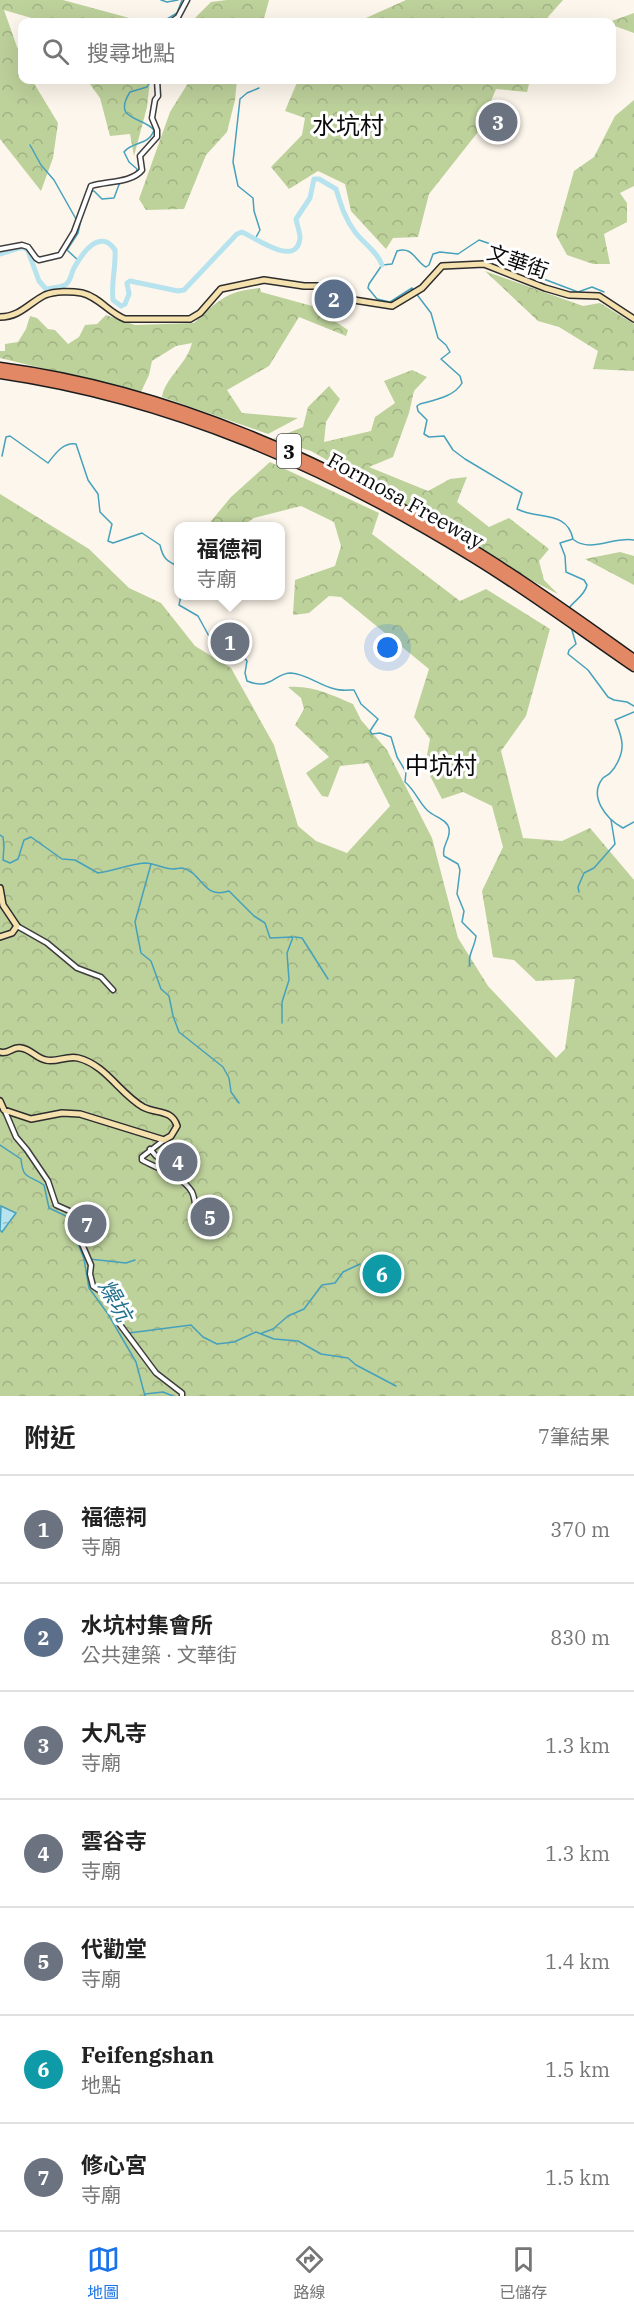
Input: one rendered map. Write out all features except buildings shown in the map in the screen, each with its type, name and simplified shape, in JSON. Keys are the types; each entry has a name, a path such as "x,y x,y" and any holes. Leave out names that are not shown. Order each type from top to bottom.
{"highway":[{"name":"Formosa Freeway","path":"0,368 63,378 117,391 209,419 273,443 333,471 477,552 634,659"},
{"name":"Formosa Freeway","path":"0,374 127,401 207,426 271,450 332,477 434,534 537,599 634,667"}],"street":[{"path":"177,18 187,0"},
{"path":"0,249 22,245 28,247 39,260 60,255 74,232 91,186 122,179 142,170 140,156 157,137 158,130 152,118 155,100 158,96 158,84"},
{"name":"文華街","path":"0,317 12,316 25,310 46,295 74,292 93,297 125,319 188,319 200,313 221,289 258,280 318,286 339,297 383,306 396,305 416,292 445,265 484,264 569,295 599,296 634,319"},
{"path":"0,888 3,905 17,926 47,943 77,968 101,977 113,990"},
{"path":"0,936 12,933 17,926"},
{"path":"0,1052 8,1053 22,1048 48,1061 79,1058 103,1070 136,1102 150,1110 168,1113 177,1126 171,1136 150,1149 142,1160 185,1184 193,1195 196,1212 202,1215"},
{"path":"0,1101 16,1137 48,1180 56,1205 74,1213 79,1237 91,1265 90,1274 93,1286 111,1298 118,1322 156,1373 182,1393 182,1396"},
{"path":"55,1114 64,1108"},
{"path":"4,1110 31,1119 55,1114 80,1113 164,1140"},
{"path":"150,1149 168,1165"}],"green space":[{"path":"0,0 63,0 129,18 31,18 4,10 18,50 18,84 34,84 58,123 53,158 41,191 0,139"},
{"path":"269,0 264,18 195,18 211,2"},
{"path":"406,0 563,0 548,18 366,18"},
{"path":"634,13 634,33 616,26 616,19"},
{"path":"90,84 150,84 147,107 134,156 130,134 110,136 100,98"},
{"path":"188,84 237,84 227,132 206,155 184,209 146,210 139,199 170,112"},
{"path":"296,84 529,84 527,92 496,89 478,132 429,194 418,237 393,238 386,249 351,211 345,184 318,171 289,189 271,167 302,135 305,118 285,111"},
{"path":"634,100 634,186 620,193 627,203 627,222 604,234 610,264 593,264 567,255 556,235 574,171 594,157 615,116"},
{"path":"485,271 583,306 600,303 634,324 634,371 593,369 598,351 559,327 538,321"},
{"path":"260,288 261,292 312,306 348,330 346,336 299,317 269,366 227,390 242,413 298,418 268,434 162,397 167,384 186,358 192,343 176,346 152,361 149,375 141,392 0,358 0,351 5,351 5,344 18,342 26,329 30,316 37,318 48,329 55,330 68,344 79,337 85,325 97,324 106,315 135,325 194,323 210,308 231,294"},
{"path":"412,370 427,377 414,391 409,413 393,457 369,467 428,491 450,479 467,477 457,502 489,527 509,518 549,549 539,561 544,580 558,594 511,570 311,451 273,439 303,427 308,407 329,386 340,399 326,422 324,442 371,431 375,417 395,403 384,381"},
{"path":"270,462 379,513 372,534 460,601 486,589 550,629 526,716 501,751 523,838 562,841 590,828 634,880 634,1396 0,1396 0,494 89,549 129,588 161,603 195,646 231,668 274,745 298,826 316,841 347,853 390,806 368,763 340,766 328,797 322,796 306,773 329,757 295,725 304,709 301,698 288,687 314,689 353,704 361,720 387,750 432,838 458,938 488,986 556,1058 565,1049 575,979 536,981 514,960 493,957 482,891 503,847 492,806 463,792 442,799 425,766 430,739 414,717 429,669 341,597 329,596 309,613 293,615 295,580 335,566 341,546 334,522 301,506 254,518 248,522 210,522 231,497"},
{"path":"620,552 634,556 634,585 585,559"}],"water":[{"path":"1,1206 16,1213 2,1232 0,1230"}],"waterway":[{"path":"161,0 167,2 178,0"},
{"path":"169,18 177,13 182,0"},
{"path":"123,178 136,173 137,169 129,162 124,152 131,146 148,139 154,130 131,117 124,108 125,101 130,92 147,87 149,84"},
{"path":"255,239 260,230 254,211 253,198 238,186 233,162 240,99 259,88"},
{"path":"30,145 41,165 54,180 76,219"},
{"path":"0,254 25,248 39,281 46,289 67,284 74,268 87,249 104,241 115,250 113,300 121,306 125,304 129,294 127,283 130,281 178,291 184,290 237,234 242,232 274,248 291,251 297,247 300,238 296,219 310,198 314,179 319,179 336,189 352,227 382,265"},
{"path":"91,191 102,199 114,198 120,182"},
{"path":"79,261 67,250 78,233 82,215"},
{"path":"569,608 582,595 587,585 584,580 566,572 565,556 560,543 573,539 570,530 565,524 551,517 517,509 522,493 465,459 453,450 444,436 429,437 424,434 427,420 418,411 417,406 454,392 462,383 460,376 441,359 450,352 438,338 431,313 412,288 390,302 377,299 368,288 382,265 392,264 397,251 410,252 426,267 433,254 440,252 458,254 479,240 511,251 541,278 578,292 592,287 604,292"},
{"path":"2,456 6,437 10,436 48,463 63,447 76,444 88,480 98,494 100,512 112,524 108,541 113,543 142,533 160,545 166,559 174,564"},
{"path":"574,540 588,545 626,539 634,540"},
{"path":"180,600 179,605 198,616 210,638 238,650 247,661 245,673 247,681 262,684 291,673 335,689 354,690 361,704 378,719 370,731 372,734 380,733 391,737 397,757 406,772 405,782 425,808 448,826 449,836 443,852 444,856 458,864 460,870 457,894 464,911 462,922 476,936 470,966"},
{"path":"571,627 576,644 568,654 588,670 608,697 634,706"},
{"path":"634,712 615,720 622,740 621,754 613,770 603,778 597,792 605,813 617,824 623,828 634,822"},
{"path":"579,892 578,887 584,873 594,868 615,844 611,820"},
{"path":"0,835 3,837 3,860 10,863 18,859 24,840 31,837 62,859 75,860 98,873 149,863 169,869 182,868 189,871 213,892 229,891 254,916 265,923 270,938 293,937 287,953 289,980 282,1002 282,1023"},
{"path":"151,864 135,922 141,953 151,961 161,989 169,996 179,1032 223,1067 229,1078 231,1092 239,1103"},
{"path":"295,937 302,938 328,979"},
{"name":"燥坑","path":"0,1145 21,1159 27,1176 44,1185 49,1208 68,1217 84,1259 89,1288 108,1314 136,1362 145,1396"},
{"path":"89,1259 126,1263 135,1260"},
{"path":"262,1333 273,1329 288,1316 304,1309 322,1285 335,1283 343,1272 360,1264"},
{"path":"129,1333 191,1325 203,1337 217,1344 234,1342 256,1332 274,1339 298,1341 321,1354 348,1358 356,1365 396,1386"},
{"path":"145,1394 163,1392 173,1396"}],"place":[{"name":"大凡寺","path":"498,122"},
{"name":"水坑村集會所","path":"334,299"},
{"name":"福德祠","path":"230,642"},
{"name":"雲谷寺","path":"178,1162"},
{"name":"代勸堂","path":"210,1217"},
{"name":"修心宮","path":"87,1224"},
{"name":"Feifengshan","path":"382,1274"}],"district":[{"name":"水坑村","path":"348,125"},
{"name":"中坑村","path":"441,765"}]}
